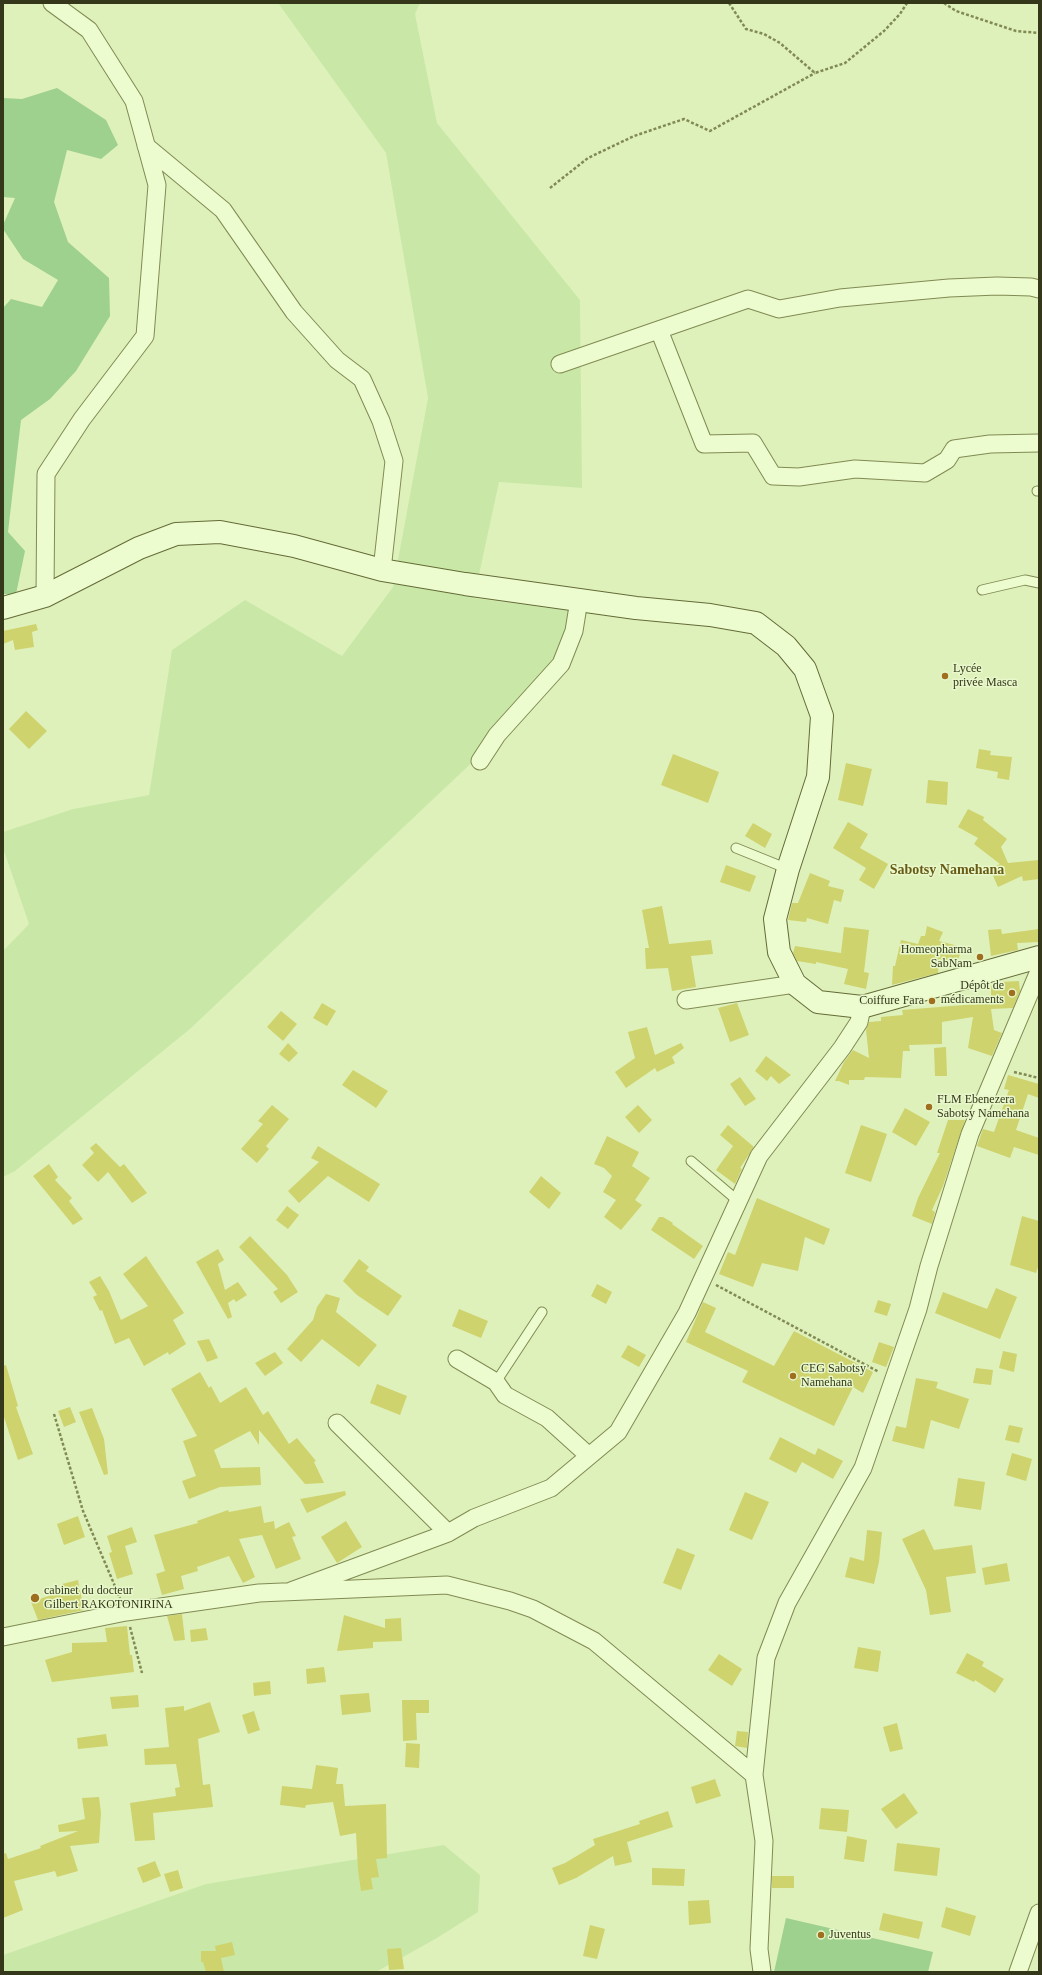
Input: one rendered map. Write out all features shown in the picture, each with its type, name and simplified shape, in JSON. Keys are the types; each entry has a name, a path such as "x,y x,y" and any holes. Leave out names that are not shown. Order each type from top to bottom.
{"main road":[{"path":"3,608 46,596 138,548 176,534 220,532 294,546 382,570 465,584 636,608 710,615 756,623 786,646 805,669 822,716 818,777 788,869 775,919 779,952 795,984 818,1002 862,1007 1039,957"}],"street":[{"path":"46,596 46,474 82,419 144,336 157,184 134,101 89,30 52,3"},
{"path":"146,146 223,210 294,312 337,360 362,379 381,421 394,461 382,570"},
{"path":"560,364 748,299 779,309 840,298 949,288 998,286 1031,287 1039,289"},
{"path":"660,330 704,444 753,443 773,476 799,477 855,469 925,473 947,460 954,449 990,444 1039,443"},
{"path":"480,761 497,735 561,664 574,631 579,600"},
{"path":"762,1972 759,1949 764,1841 754,1775 766,1658 787,1603 863,1468 918,1309 928,1266 970,1134 1039,971"},
{"path":"686,1000 795,984"},
{"path":"291,1590 448,1533 474,1518 551,1488 618,1432 687,1313 759,1156 842,1048 860,1022 862,1007"},
{"path":"457,1359 496,1382 505,1395 547,1418 589,1456"},
{"path":"337,1423 448,1533"},
{"path":"3,1637 126,1612 291,1590 447,1585 510,1601 533,1609 594,1641 754,1775"},
{"path":"1018,1972 1039,1913"}],"lane":[{"path":"982,590 1025,580 1039,583"},
{"path":"736,848 788,869"},
{"path":"691,1161 738,1201"},
{"path":"496,1382 542,1312"}],"path":[{"path":"729,3 746,29 764,34 780,43 815,73"},
{"path":"550,188 588,158 634,136 684,119 710,131 815,73 845,63 884,31 900,14 907,3"},
{"path":"944,3 956,11 1016,31 1039,33"},
{"path":"998,1067 1039,1078"},
{"path":"703,1279 894,1379"},
{"path":"54,1414 83,1511 126,1612 142,1673"}],"green space":[{"path":"278,3 420,3 415,14 437,123 580,300 582,488 499,482 474,598 578,612 580,640 518,719 190,1029 15,1171 3,1177 3,951 29,924 3,848 3,832 73,809 149,795 172,650 245,600 342,656 393,587 428,398 386,153"},
{"path":"57,88 106,120 118,145 101,159 67,150 54,202 68,242 109,278 110,316 76,371 50,399 21,420 8,532 25,551 16,594 3,594 3,308 11,299 42,307 58,280 23,259 3,229 3,225 15,198 3,197 3,98 22,99"},
{"path":"444,1845 480,1875 478,1912 437,1938 376,1972 3,1972 3,1955 206,1884"},
{"name":"Juventus","path":"786,1918 933,1952 928,1972 774,1972"}],"building":[{"path":"36,624 38,630 32,632 34,647 15,650 13,640 3,644 3,631"},
{"path":"26,711 47,731 29,749 9,729"},
{"path":"979,749 991,751 990,755 1012,757 1009,780 997,778 998,772 976,768"},
{"path":"673,754 719,772 708,803 661,785"},
{"path":"846,763 872,769 863,806 838,800"},
{"path":"928,780 948,782 947,805 926,803"},
{"path":"968,809 984,817 983,820 1007,839 1001,847 1008,863 1039,860 1039,879 1023,881 1022,876 998,887 990,869 1000,864 974,844 978,838 958,827"},
{"path":"848,822 868,834 860,848 888,864 874,889 859,880 866,868 833,848"},
{"path":"753,823 772,834 765,848 745,836"},
{"path":"726,865 756,876 750,892 720,882"},
{"path":"810,873 830,881 828,886 844,890 841,902 834,900 828,924 807,918 806,922 788,920 792,903 798,903"},
{"path":"662,906 669,944 711,940 713,954 691,956 696,987 672,991 668,968 646,969 645,948 649,948 642,910"},
{"path":"927,926 943,932 939,941 962,947 957,964 939,959 938,973 892,985 893,966 895,966 901,940 918,944 921,936 925,936"},
{"path":"844,927 869,930 864,972 869,973 866,989 844,984 848,969 816,962 816,964 797,961 793,953 795,946 841,953"},
{"path":"1001,929 1002,934 1039,929 1039,942 1017,943 1018,950 991,956 988,930"},
{"path":"1019,981 1020,991 1013,1008 991,1009 994,1030 1002,1033 992,1056 968,1048 973,1017 942,1022 942,1044 909,1045 910,1051 903,1051 901,1078 865,1077 864,1080 849,1080 849,1085 835,1081 844,1062 853,1050 869,1058 866,1030 869,1022 881,1021 881,1017 903,1015 902,1010 990,1003 991,1006 991,986 1000,985 1000,982"},
{"path":"322,1003 336,1011 327,1026 313,1018"},
{"path":"737,1003 749,1035 730,1042 718,1008"},
{"path":"281,1011 297,1024 283,1041 267,1027"},
{"path":"647,1027 655,1055 681,1043 684,1048 672,1057 675,1063 657,1072 655,1068 626,1088 615,1072 635,1058 628,1032"},
{"path":"288,1043 298,1053 289,1062 279,1054"},
{"path":"946,1047 947,1076 935,1076 934,1048"},
{"path":"766,1056 791,1075 779,1084 771,1076 767,1081 755,1071"},
{"path":"353,1070 388,1091 376,1108 342,1085"},
{"path":"1008,1075 1039,1084 1039,1098 1028,1094 1016,1130 1039,1138 1039,1155 1014,1147 1010,1158 977,1146 983,1129 994,1132 1009,1090 1004,1089"},
{"path":"740,1077 756,1099 745,1106 730,1084"},
{"path":"272,1105 289,1119 266,1146 269,1149 257,1163 241,1149 263,1124 258,1121"},
{"path":"638,1105 652,1120 639,1133 625,1117"},
{"path":"905,1108 930,1122 916,1146 892,1132"},
{"path":"948,1120 965,1120 943,1186 932,1210 935,1212 932,1224 912,1216 918,1198 940,1153 937,1153"},
{"path":"728,1125 754,1147 740,1168 742,1169 735,1184 716,1170 733,1146 720,1135"},
{"path":"861,1125 887,1134 871,1182 845,1173"},
{"path":"607,1136 639,1152 632,1166 650,1178 635,1200 642,1205 621,1230 604,1217 616,1200 603,1192 612,1176 604,1168 594,1164"},
{"path":"96,1143 120,1167 124,1164 147,1193 132,1203 108,1172 98,1182 82,1165 94,1153 90,1148"},
{"path":"318,1146 380,1184 369,1202 328,1176 299,1203 288,1191 319,1162 311,1158"},
{"path":"49,1164 58,1177 55,1180 72,1198 69,1201 83,1219 73,1225 33,1176"},
{"path":"541,1176 561,1193 549,1209 529,1192"},
{"path":"757,1198 830,1229 824,1245 805,1237 798,1271 762,1263 753,1287 719,1274 728,1252 735,1255"},
{"path":"287,1206 299,1215 288,1229 276,1220"},
{"path":"1022,1216 1039,1221 1039,1264 1036,1273 1010,1265"},
{"path":"659,1217 663,1217 673,1223 672,1224 703,1246 694,1259 651,1230"},
{"path":"250,1236 287,1275 298,1292 281,1303 273,1292 278,1289 239,1247"},
{"path":"218,1249 224,1260 218,1264 225,1290 238,1282 247,1295 236,1302 234,1299 228,1303 232,1317 228,1319 196,1262"},
{"path":"146,1256 184,1313 173,1320 186,1344 169,1355 168,1352 144,1366 129,1338 115,1344 102,1310 100,1311 93,1297 97,1295 89,1282 100,1276 109,1291 121,1320 148,1306 123,1274"},
{"path":"359,1259 369,1267 366,1271 402,1296 388,1316 357,1295 343,1281"},
{"path":"597,1284 612,1292 606,1304 591,1296"},
{"path":"996,1288 1017,1297 1000,1339 935,1313 943,1292 987,1309"},
{"path":"326,1294 340,1298 336,1312 377,1345 359,1367 322,1339 301,1362 287,1349 313,1320 317,1307"},
{"path":"878,1300 891,1304 887,1316 874,1312"},
{"path":"703,1302 716,1308 705,1332 774,1366 794,1331 873,1372 863,1393 853,1387 834,1426 742,1382 748,1371 686,1342"},
{"path":"459,1309 488,1321 481,1338 452,1326"},
{"path":"209,1339 218,1358 207,1362 197,1341"},
{"path":"879,1342 894,1347 886,1367 872,1362"},
{"path":"628,1345 646,1355 639,1367 621,1357"},
{"path":"1003,1351 1017,1354 1014,1372 999,1368"},
{"path":"275,1352 283,1363 265,1376 255,1363"},
{"path":"6,1365 18,1406 16,1407 33,1454 18,1460 3,1414 3,1366"},
{"path":"976,1368 993,1370 991,1385 973,1383"},
{"path":"200,1372 209,1388 211,1386 220,1403 246,1387 263,1415 268,1411 289,1444 297,1438 316,1461 314,1462 324,1483 305,1484 259,1430 259,1445 250,1431 214,1450 221,1468 260,1467 261,1485 220,1487 189,1499 182,1481 196,1476 183,1441 197,1436 171,1389"},
{"path":"916,1378 938,1382 936,1388 969,1399 959,1429 931,1420 924,1449 892,1441 896,1426 906,1428"},
{"path":"377,1384 407,1396 400,1415 370,1403"},
{"path":"70,1407 76,1422 64,1427 58,1411"},
{"path":"92,1408 104,1439 108,1474 104,1475 79,1412"},
{"path":"1009,1425 1023,1428 1019,1443 1005,1440"},
{"path":"780,1437 815,1455 818,1448 843,1461 833,1479 802,1462 796,1473 769,1459"},
{"path":"1012,1453 1032,1459 1026,1481 1006,1475"},
{"path":"958,1478 985,1482 981,1510 954,1506"},
{"path":"345,1491 346,1495 307,1513 300,1499"},
{"path":"745,1492 769,1502 752,1540 729,1530"},
{"path":"261,1506 264,1523 274,1521 275,1529 289,1522 296,1536 292,1537 301,1559 276,1569 262,1535 239,1539 255,1577 243,1583 229,1556 197,1567 198,1571 181,1576 184,1589 162,1595 156,1574 165,1571 154,1535 198,1523 197,1521 228,1510 229,1512"},
{"path":"78,1516 85,1537 64,1545 57,1524"},
{"path":"346,1521 362,1547 337,1563 321,1537"},
{"path":"132,1527 137,1542 125,1546 133,1574 117,1579 109,1553 112,1552 107,1536"},
{"path":"924,1529 934,1550 972,1545 976,1573 946,1577 951,1612 930,1615 926,1590 902,1539"},
{"path":"867,1530 882,1532 879,1562 874,1584 845,1577 850,1557 864,1561"},
{"path":"677,1548 695,1555 681,1590 663,1583"},
{"path":"1007,1563 1010,1581 985,1585 982,1568"},
{"path":"78,1580 84,1610 38,1620 31,1602 63,1591 62,1584"},
{"path":"182,1614 185,1640 174,1641 167,1616"},
{"path":"344,1615 385,1628 385,1619 401,1618 402,1641 373,1642 373,1648 337,1651"},
{"path":"127,1626 130,1655 132,1655 134,1672 52,1682 45,1660 72,1652 72,1643 107,1642 105,1628"},
{"path":"206,1628 208,1640 191,1642 190,1630"},
{"path":"858,1647 881,1651 878,1672 854,1668"},
{"path":"967,1653 984,1662 982,1666 1004,1679 995,1693 975,1680 974,1682 956,1673"},
{"path":"719,1654 742,1669 732,1686 708,1670"},
{"path":"324,1667 326,1682 307,1684 306,1669"},
{"path":"270,1681 271,1694 254,1696 253,1683"},
{"path":"369,1693 371,1712 342,1715 340,1695"},
{"path":"138,1695 139,1707 112,1709 110,1697"},
{"path":"402,1700 429,1700 429,1713 416,1713 417,1740 403,1741"},
{"path":"210,1702 220,1732 198,1739 203,1785 210,1784 213,1807 153,1813 155,1840 135,1841 130,1803 176,1796 175,1788 180,1787 176,1764 145,1765 144,1749 169,1747 165,1708 184,1706 184,1711"},
{"path":"254,1711 260,1730 248,1734 242,1715"},
{"path":"897,1723 903,1749 890,1752 883,1727"},
{"path":"737,1731 748,1732 747,1748 735,1746"},
{"path":"106,1734 108,1746 78,1749 77,1738"},
{"path":"406,1743 420,1744 419,1768 405,1767"},
{"path":"316,1765 338,1768 336,1784 343,1784 345,1806 386,1804 387,1858 376,1859 379,1877 371,1878 373,1889 361,1891 356,1833 340,1836 333,1802 306,1805 305,1808 280,1805 282,1786 312,1789"},
{"path":"715,1779 721,1796 696,1804 691,1787"},
{"path":"904,1793 918,1813 896,1829 881,1809"},
{"path":"99,1797 101,1813 99,1843 70,1846 78,1871 57,1877 55,1871 14,1881 23,1910 3,1918 3,1854 6,1853 8,1859 41,1848 40,1846 78,1831 59,1832 58,1825 85,1819 82,1798"},
{"path":"821,1808 849,1810 847,1832 819,1829"},
{"path":"668,1811 673,1827 627,1842 632,1862 615,1866 613,1856 576,1878 559,1885 552,1868 565,1863 595,1845 593,1839 640,1824 639,1821"},
{"path":"847,1836 867,1840 864,1862 844,1859"},
{"path":"897,1843 940,1848 937,1876 894,1871"},
{"path":"155,1861 161,1876 143,1883 137,1868"},
{"path":"652,1868 685,1869 684,1886 652,1885"},
{"path":"178,1870 183,1888 170,1892 164,1874"},
{"path":"772,1876 794,1876 794,1888 772,1888"},
{"path":"709,1900 711,1923 689,1925 688,1901"},
{"path":"946,1907 976,1916 970,1936 941,1927"},
{"path":"883,1913 923,1922 919,1939 879,1930"},
{"path":"590,1925 605,1929 597,1959 583,1956"},
{"path":"232,1942 235,1955 221,1958 224,1972 206,1972 203,1962 201,1962 201,1951 216,1951 215,1946"},
{"path":"401,1948 404,1969 389,1970 387,1949"}],"place":[{"name":"Lycée privée Masca","path":"945,676"},
{"name":"Homeopharma SabNam","path":"980,957"},
{"name":"Dépôt de médicaments","path":"1012,993"},
{"name":"Coiffure Fara","path":"932,1001"},
{"name":"FLM Ebenezera Sabotsy Namehana","path":"929,1107"},
{"name":"CEG Sabotsy Namehana","path":"793,1376"},
{"name":"cabinet du docteur Gilbert RAKOTONIRINA","path":"35,1598"},
{"name":"Juventus","path":"821,1935"}],"district":[{"name":"Sabotsy Namehana","path":"947,870"}]}
